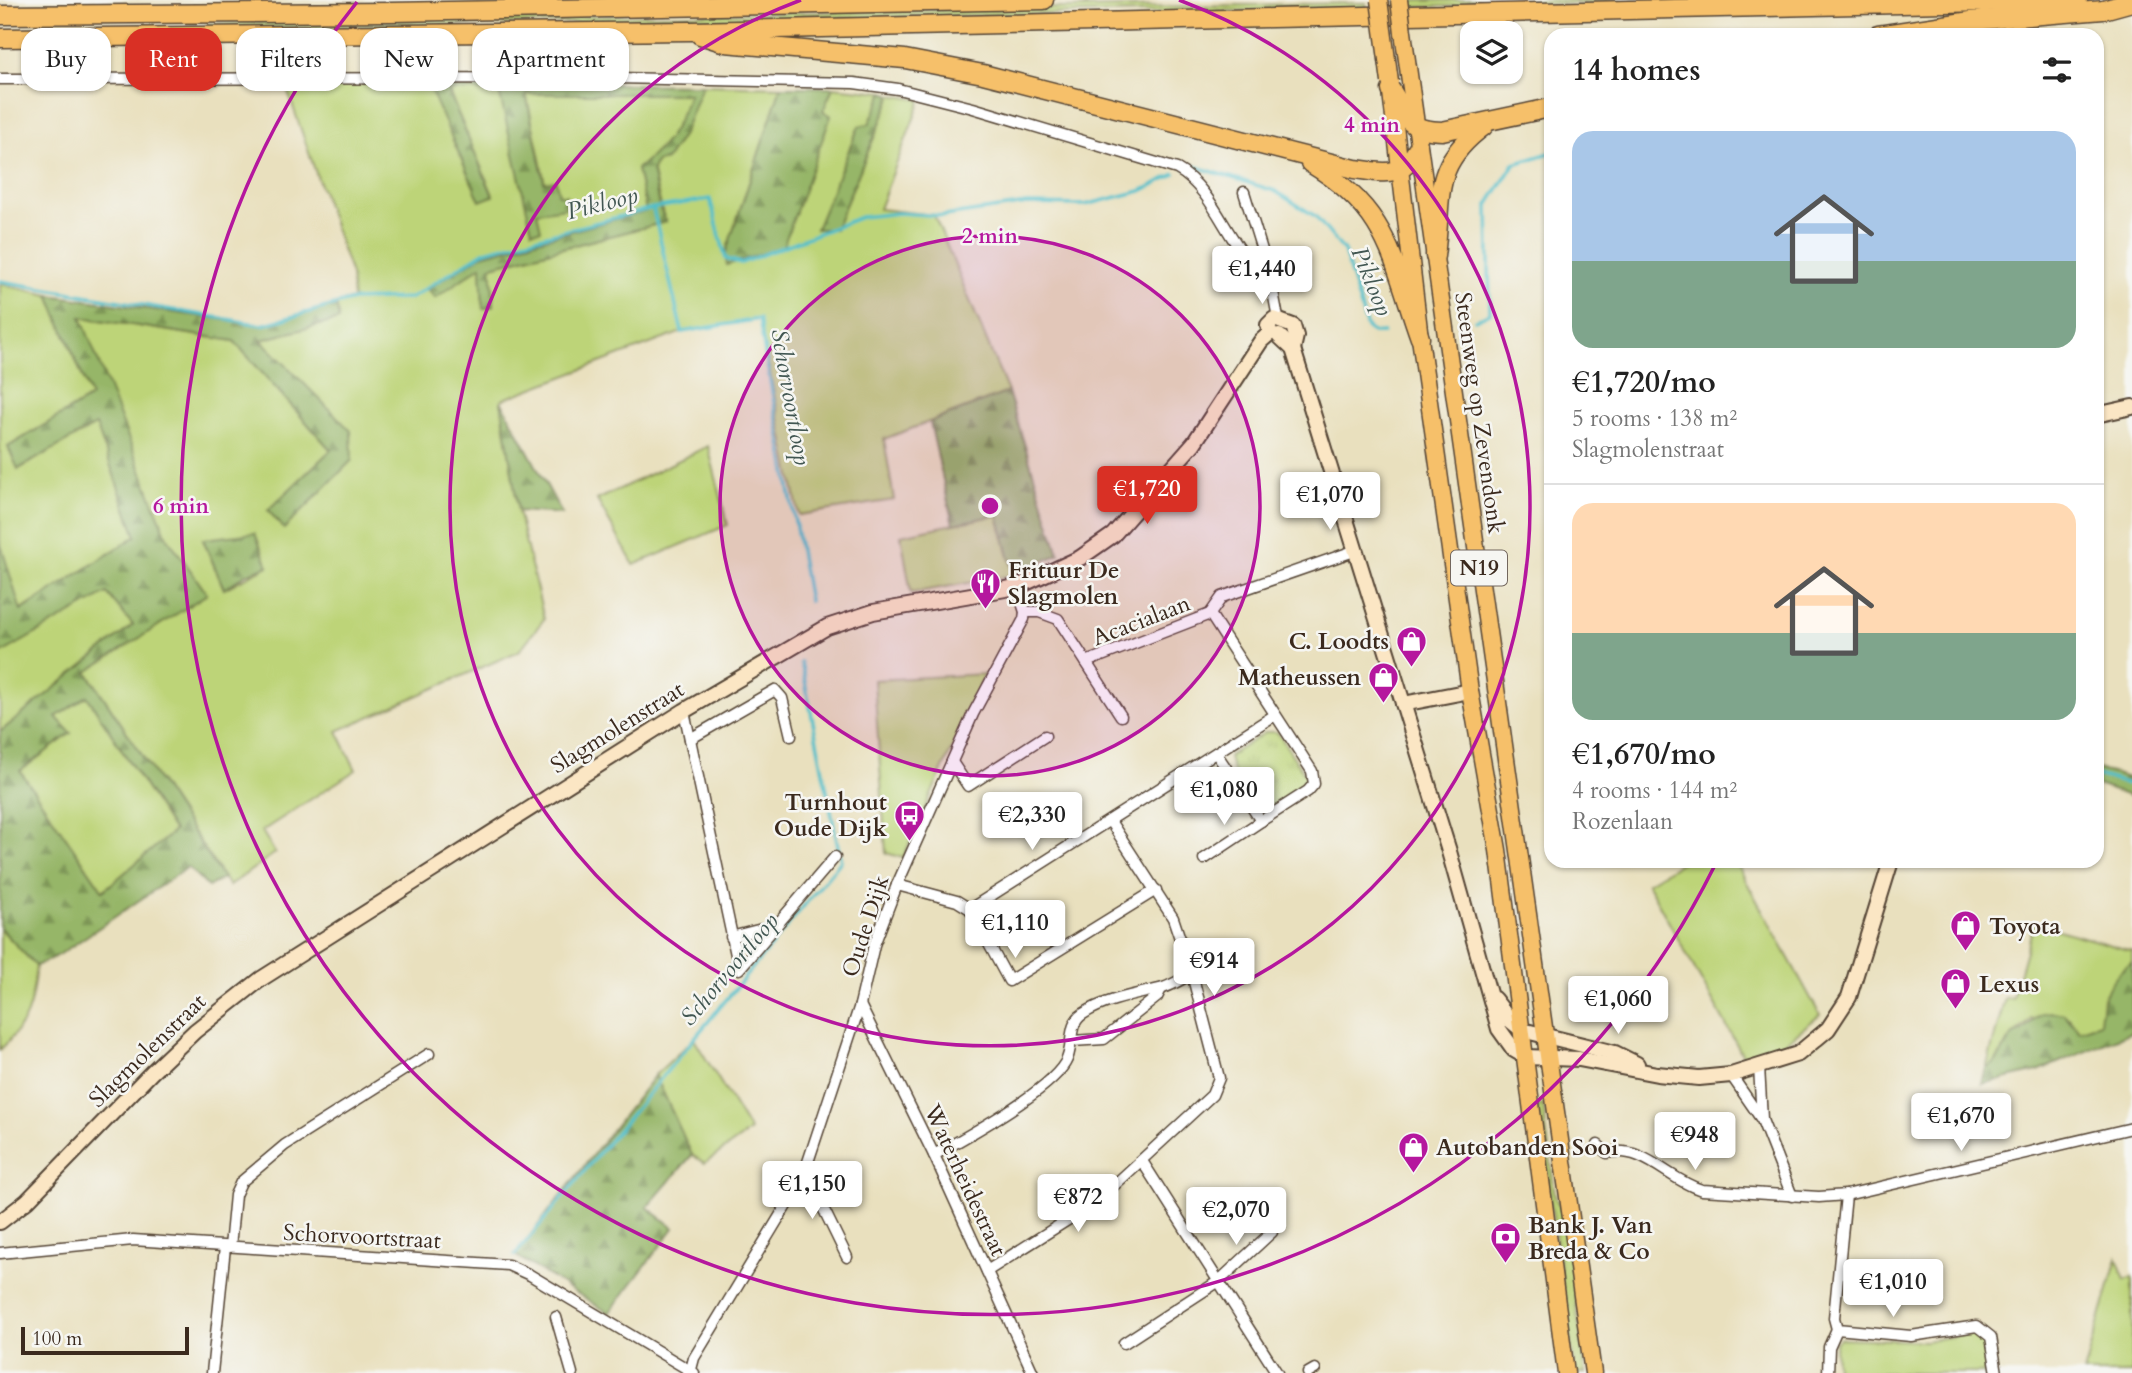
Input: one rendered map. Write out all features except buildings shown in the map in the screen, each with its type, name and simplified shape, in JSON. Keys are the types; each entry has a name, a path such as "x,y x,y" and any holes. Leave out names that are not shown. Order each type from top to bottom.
{"highway":[{"path":"0,15 365,13 1044,0"},
{"path":"0,38 691,31 2078,0"},
{"path":"1924,28 1971,21 2103,10 2132,2"},
{"path":"691,31 725,43 905,59 983,74 1355,169 1388,173 1401,170 1418,148"},
{"path":"1391,86 1408,123 1415,128 1442,131 1544,109"},
{"path":"1435,256 1440,193 1447,166 1461,144 1488,123"},
{"path":"1295,154 1349,189 1378,223 1396,260 1420,338"}],"main road":[{"name":"N19","path":"1379,0 1420,338 1470,691 1498,850 1566,1373"},
{"name":"Steenweg op Zevendonk","path":"1399,0 1593,1373"}],"street":[{"path":"0,79 602,78 854,83 898,89 973,108 1177,169 1195,182 1239,247 1260,272 1270,276"},
{"path":"1244,192 1270,276 1278,327 1293,349 1354,551 1359,555 1499,1029 1514,1051 1526,1057 1548,1060 1579,1059 1657,1074 1699,1077 1731,1075 1798,1055 1828,1030 1849,997 1889,868"},
{"name":"Slagmolenstraat","path":"0,1222 27,1201 152,1072 234,999 397,892 684,711 827,627 873,611 1017,587 1080,558 1113,535 1138,511 1194,443 1261,341 1278,327"},
{"path":"2104,413 2132,407"},
{"name":"Acacialaan","path":"1086,662 1210,614 1222,597 1354,551"},
{"path":"1017,587 1025,612"},
{"name":"Acacialaan","path":"1025,612 1039,612 1058,620 1121,716"},
{"name":"Oude Dijk","path":"692,1373 694,1358 793,1196 805,1171 860,1006 874,944 897,885 952,762 1025,612"},
{"name":"Acacialaan","path":"1204,859 1308,791 1314,784 1312,771 1210,614"},
{"path":"690,739 775,690 782,698 791,736"},
{"path":"1403,704 1470,691"},
{"path":"684,711 739,969 835,857"},
{"path":"970,909 1275,715"},
{"path":"952,762 968,786 1045,736"},
{"path":"1216,753 1261,821"},
{"path":"987,1271 1087,1208 1212,1096 1217,1086 1219,1078 1192,974 1173,918 1110,821"},
{"path":"897,885 957,901 970,909 1009,981 1156,890"},
{"path":"731,937 762,929"},
{"path":"934,1155 1018,1104 1059,1071 1065,1063 1072,1041 1073,1027 1083,1014 1141,992 1161,989 1192,974"},
{"path":"1072,1041 1104,1039 1157,997 1161,989"},
{"path":"1489,992 1511,1021 1522,1030 1615,1053 1657,1074"},
{"name":"Waterheidestraat","path":"860,1006 934,1155 1033,1373"},
{"path":"212,1373 235,1195 241,1182 285,1145 429,1054"},
{"path":"1759,1067 1762,1120"},
{"path":"1731,1075 1762,1120 1792,1196"},
{"path":"1598,1145 1607,1153 1622,1150 1639,1154 1687,1186 1702,1190 1792,1196 1846,1195 2132,1128"},
{"path":"1142,1161 1277,1373"},
{"path":"805,1171 847,1257"},
{"path":"1828,1373 1829,1347 1837,1329 1834,1318 1846,1195"},
{"path":"1124,1343 1219,1281 1272,1232"},
{"name":"Schorvoortstraat","path":"0,1253 133,1240 508,1265 530,1275 692,1373"},
{"path":"556,1317 572,1373"},
{"path":"1837,1329 1911,1336 1977,1325 1991,1337 1997,1373"}],"green space":[{"path":"1721,0 1413,7 1412,1"},
{"path":"1366,3 1367,8 222,29 207,28 206,23"},
{"path":"360,82 360,91 432,91 493,195 448,91 499,91 533,231 536,211 566,195 559,196 545,183 526,93 689,94 670,136 637,169 646,211 482,255 428,289 435,298 481,266 483,309 494,306 491,266 665,222 652,169 656,162 666,160 683,134 702,85 781,87 725,255 830,115 822,112 833,87 884,92 869,124 835,229 892,95 921,100 879,209 934,215 1008,392 884,439 894,500 799,515 759,319 682,332 501,400 518,511 544,619 519,651 337,731 356,770 262,831 275,853 229,886 87,672 207,594 167,537 80,317 234,341 331,450 268,510 284,528 352,460 260,340 339,320 336,304 353,299 351,275 288,91 346,91 346,83","holes":["203,540 268,566 224,589"]},
{"path":"458,82 472,82 472,90 458,90"},
{"path":"629,84 702,85 683,134 666,160 657,162 652,169 659,206 666,222 491,266 494,306 483,309 481,266 435,298 427,289 482,255 646,211 637,169 670,136 689,94 526,94 544,182 556,181 559,195 566,195 566,208 537,212 541,230 532,231 499,91 629,91"},
{"path":"781,87 833,87 823,111 831,116 783,247 727,265 725,255"},
{"path":"431,91 448,91 493,196 480,201"},
{"path":"884,92 892,95 835,229 816,229 859,126 869,124"},
{"path":"0,284 49,295 91,397 8,447 19,469 96,424 136,536 20,611 0,542"},
{"path":"49,295 262,325 336,304 339,320 261,340 351,431 352,460 284,529 268,510 331,450 234,341 81,317 167,537 207,594 87,672 223,878 208,887 188,867 59,955 36,966 0,928 0,732 133,625 107,593 0,654 0,542 21,611 136,536 96,425 18,469 8,447 91,397","holes":["87,696 174,831 103,891 20,771 71,733 56,717"]},
{"path":"1008,392 1059,554 1014,575 998,515 953,524 930,422"},
{"path":"501,401 562,514 518,511"},
{"path":"708,446 728,525 634,565 597,500"},
{"path":"998,515 1014,575 911,593 901,535"},
{"path":"255,533 268,566 246,574 224,589 203,539"},
{"path":"108,592 133,626 0,732 0,654"},
{"path":"985,674 903,858 886,853 874,680"},
{"path":"87,696 174,832 103,891 20,771 70,733 56,717"},
{"path":"1266,732 1277,732 1306,776 1304,788 1268,809 1255,801 1243,787 1229,756"},
{"path":"2104,771 2132,779 2132,797 2104,787"},
{"path":"1672,868 1739,868 1820,1015 1783,1044 1746,1061 1647,883"},
{"path":"2034,923 2132,951 2132,962 2103,997 2101,1023 2079,1031 2069,1018 2031,1019 2013,1036 1998,1059 1986,1069 2005,998 2012,999"},
{"path":"0,928 36,966 27,1012 18,1030 0,1050"},
{"path":"2132,962 2132,1032 2038,1071 1982,1084 1986,1069 1998,1059 2012,1036 2026,1028 2038,1016 2047,1012 2064,1014 2079,1031 2100,1023 2108,988 2118,974"},
{"path":"694,1039 750,1131 705,1163 692,1155 655,1075"},
{"path":"655,1075 692,1155 647,1207 674,1228 609,1313 515,1255"},
{"path":"1543,1105 1555,1197 1563,1214 1586,1373 1575,1373 1537,1106"},
{"path":"2117,1258 2125,1280 2132,1277 2132,1373 2084,1373"},
{"path":"1974,1333 1985,1340 1991,1373 1836,1373 1835,1342 1841,1338 1925,1341"}],"waterway":[{"name":"Pikloop","path":"1475,320 1490,313 1488,205 1514,164 1544,155"},
{"name":"Pikloop","path":"1185,168 1194,166 1275,191 1315,216 1344,251 1367,328 1374,333 1383,333"},
{"name":"Pikloop","path":"0,281 262,325 353,300 411,298 485,251 653,208 710,199 726,259 741,263 861,217 899,213 944,216 1027,204 1085,205 1141,191 1175,174"},
{"name":"Schorvoortloop","path":"653,209 682,332 759,319 809,601"},
{"name":"Schorvoortloop","path":"515,1255 841,861 801,662"},
{"name":"Pikloop","path":"2104,777 2132,785"}],"place":[{"name":"Frituur De Slagmolen","path":"985,610"},
{"name":"C. Loodts","path":"1412,668"},
{"name":"Matheussen","path":"1384,704"},
{"name":"Turnhout Oude Dijk","path":"910,842"},
{"name":"Toyota","path":"1966,953"},
{"name":"Lexus","path":"1956,1011"},
{"name":"Autobanden Sooi","path":"1413,1174"},
{"name":"Bank J. Van Breda & Co","path":"1505,1265"}]}
